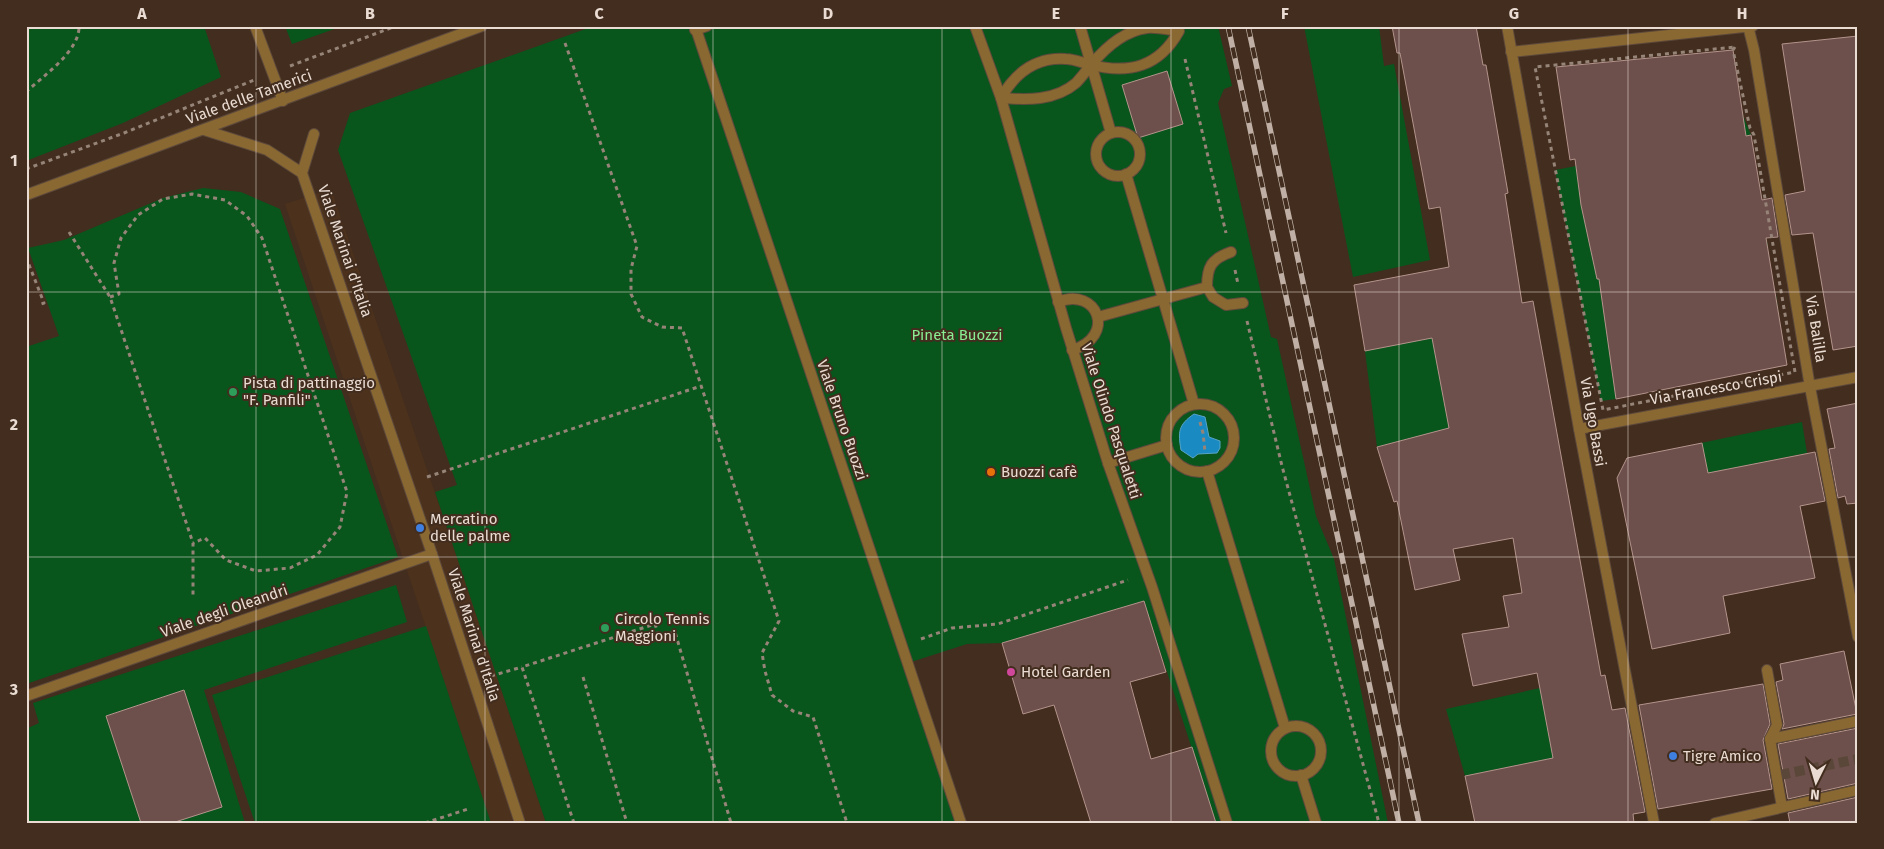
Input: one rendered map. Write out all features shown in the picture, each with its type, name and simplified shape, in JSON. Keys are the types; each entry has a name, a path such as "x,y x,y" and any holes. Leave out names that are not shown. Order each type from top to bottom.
{"street":[{"path":"255,26 283,101"},
{"name":"Viale delle Tamerici","path":"26,195 482,26"},
{"path":"695,28 707,26"},
{"name":"Viale Olindo Pasqualetti","path":"975,26 1001,98 1072,350 1108,463 1148,573 1227,823"},
{"path":"1080,26 1111,133"},
{"name":"Via Ugo Bassi","path":"1507,26 1579,428 1654,823"},
{"name":"Via Balilla","path":"1748,26 1754,50 1810,387 1858,637"},
{"path":"1511,52 1753,26"},
{"name":"Viale Bruno Buozzi","path":"695,28 962,823"},
{"path":"1091,65 1079,60 1064,59 1030,66 1009,83 1001,98 1027,100 1054,95 1075,83 1091,65 1111,44 1134,32 1147,28 1179,31 1165,53 1155,60 1133,68 1091,65"},
{"name":"Viale Marinai d'Italia","path":"204,130 267,150 302,173"},
{"path":"1111,133 1126,133 1137,143 1140,157 1137,164 1126,174 1120,175 1106,172 1098,161 1097,148 1105,136 1111,133"},
{"name":"Viale Marinai d'Italia","path":"314,134 302,173 432,554 520,823"},
{"path":"1126,174 1194,404"},
{"path":"1231,252 1219,256 1211,265 1207,274 1207,287 1213,297 1226,305 1243,303"},
{"path":"1098,317 1207,287"},
{"path":"1058,302 1071,299 1088,302 1094,308 1098,317 1099,327 1095,336 1088,343 1072,350"},
{"name":"Via Francesco Crispi","path":"1579,428 1858,377"},
{"path":"1194,404 1206,404 1217,408 1226,415 1232,425 1234,437 1232,448 1227,458 1218,466 1207,470 1196,471 1182,466 1171,454 1167,445 1166,434 1169,423 1175,414 1194,404"},
{"path":"1108,463 1167,445"},
{"path":"1207,470 1285,728"},
{"name":"Viale degli Oleandri","path":"26,696 432,554"},
{"path":"1767,670 1777,725 1770,739 1782,807"},
{"path":"1770,739 1858,721"},
{"path":"1294,725 1310,730 1320,743 1319,760 1309,772 1301,775 1285,773 1278,769 1273,762 1271,746 1278,732 1294,725"},
{"path":"1301,775 1316,823"},
{"path":"1714,823 1858,790"}],"path":[{"path":"26,92 67,56 80,32 80,26"},
{"path":"26,169 124,133 272,72 396,26"},
{"path":"1179,31 1282,466 1379,823"},
{"path":"565,43 637,246 631,269 631,294 642,317 662,327 682,328 779,621 762,653 772,695 793,711 813,717 847,823"},
{"path":"1735,47 1733,50 1750,128 1754,135 1795,372 1789,373 1602,410 1535,67 1735,47"},
{"path":"110,297 119,294 114,263 121,238 138,215 163,199 192,194 225,200 247,216 262,238 347,492 340,527 317,555 290,568 256,571 226,560 205,538 193,543"},
{"path":"69,232 110,297 193,543 192,598"},
{"path":"26,257 44,303 41,304"},
{"path":"408,484 701,386"},
{"path":"1194,404 1203,433 1207,470"},
{"path":"902,645 952,628 998,624 1148,573"},
{"path":"474,681 655,624 659,637 675,632 732,823"},
{"path":"522,667 574,823"},
{"path":"583,677 627,823"},
{"path":"425,823 468,809"}],"shaded area":[{"name":"Mercatino delle palme","path":"331,189 546,823 491,823 285,204"}],"green space":[{"path":"26,26 204,26 221,77 123,123 26,161"},
{"path":"285,26 343,26 292,44"},
{"name":"Pineta Buozzi","path":"594,26 1218,26 1232,86 1224,89 1218,103 1271,337 1277,339 1316,516 1334,559 1388,823 1216,823 1144,601 1002,643 967,644 908,663 961,823 546,823 435,492 457,485 338,150 350,113"},
{"path":"1304,26 1379,26 1384,66 1394,64 1430,260 1353,277"},
{"path":"1742,113 1751,135 1660,150 1670,208 1761,193 1762,200 1672,214 1679,249 1766,238 1768,246 1681,258 1689,309 1776,295 1780,325 1681,336 1682,347 1610,361 1616,399 1601,401 1555,170 1576,166 1583,216 1649,202 1642,155 1650,153 1647,127","holes":["1650,282 1660,345 1610,354 1600,289"]},
{"path":"203,188 241,192 280,209 398,557 26,684 26,347 59,336 28,248 64,240 163,198"},
{"path":"1429,320 1449,428 1377,447 1365,351 1391,346"},
{"path":"1802,422 1807,453 1708,473 1701,443"},
{"path":"396,585 407,622 204,690 245,823 26,823 26,729 39,723 33,703"},
{"path":"426,626 491,823 255,823 212,695"},
{"path":"1540,688 1566,823 1545,823 1532,762 1465,776 1446,709"}],"water":[{"path":"1194,414 1205,417 1209,437 1220,441 1220,448 1217,453 1198,454 1193,458 1181,450 1180,429"}],"building":[{"path":"1392,26 1476,26 1483,65 1486,65 1508,193 1505,194 1522,303 1533,301 1601,676 1605,675 1612,710 1625,708 1645,812 1633,814 1634,823 1475,823 1465,776 1553,758 1537,673 1473,686 1462,634 1509,627 1503,596 1522,593 1513,538 1453,549 1460,580 1415,590 1397,501 1394,502 1377,447 1449,428 1432,338 1365,351 1354,285 1449,267 1440,207 1429,209 1400,53 1397,53"},
{"path":"1858,36 1858,346 1833,350 1813,233 1792,235 1785,195 1805,191 1782,44"},
{"path":"1733,50 1746,136 1751,135 1762,200 1772,198 1778,237 1766,238 1787,365 1616,399 1599,279 1597,279 1581,205 1575,159 1570,160 1556,67"},
{"path":"1167,71 1183,124 1138,138 1122,85"},
{"path":"1858,403 1858,503 1847,504 1845,496 1838,498 1829,449 1835,448 1827,409"},
{"path":"1702,443 1708,473 1815,452 1825,501 1800,506 1815,578 1723,596 1730,633 1652,649 1617,478 1627,458"},
{"path":"1144,601 1166,672 1130,682 1151,759 1192,747 1216,823 1091,823 1054,705 1023,714 1002,643"},
{"path":"1844,651 1857,714 1782,729 1784,724 1776,682 1783,680 1780,664"},
{"path":"1763,684 1770,724 1763,740 1772,789 1658,809 1639,705"},
{"path":"184,690 222,807 172,823 141,823 106,716"},
{"path":"1858,728 1858,783 1788,799 1778,744"},
{"path":"1858,797 1858,823 1790,823 1788,813"}],"tunnel":[{"path":"1780,775 1858,759"}],"railway":[{"path":"1228,26 1399,823"},
{"path":"1248,26 1419,823"}],"place":[{"name":"Pista di pattinaggio \"F. Panfili\"","path":"233,392"},
{"name":"Buozzi cafè","path":"991,472"},
{"name":"Mercatino delle palme","path":"420,528"},
{"name":"Circolo Tennis Maggioni","path":"605,628"},
{"name":"Hotel Garden","path":"1011,672"},
{"name":"Tigre Amico","path":"1673,756"}]}
